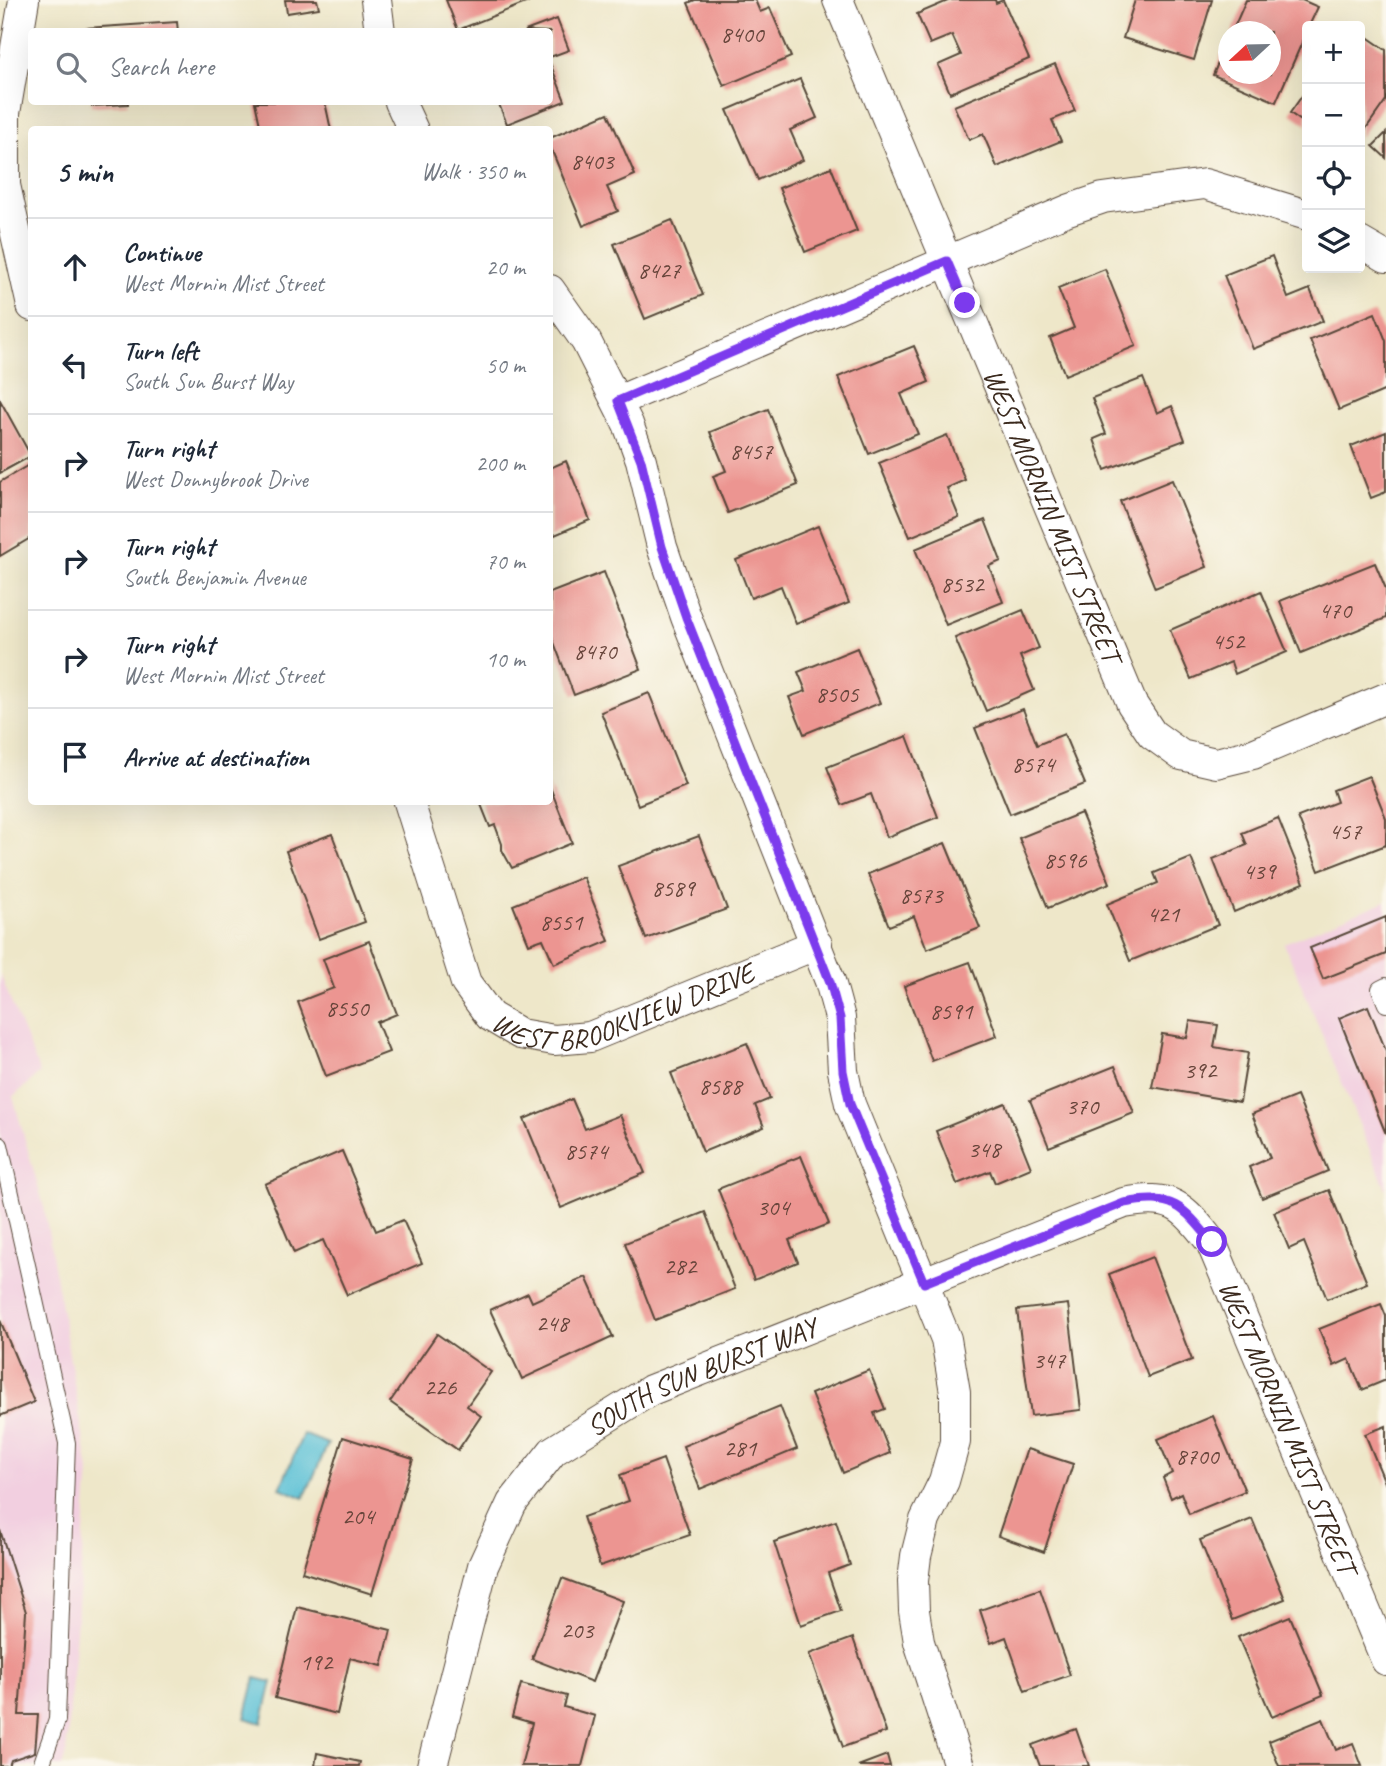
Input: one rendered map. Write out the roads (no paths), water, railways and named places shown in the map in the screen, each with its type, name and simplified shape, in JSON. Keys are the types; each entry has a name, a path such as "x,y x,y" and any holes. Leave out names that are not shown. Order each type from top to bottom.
{"street":[{"path":"24,0 5,113 5,185 28,288"},
{"path":"376,0 380,28"},
{"name":"WEST MORNIN MIST STREET","path":"838,0 1132,704 1152,734 1181,755 1216,763 1253,754 1386,698"},
{"path":"401,105 411,126"},
{"path":"618,401 1102,198 1205,184 1302,213"},
{"path":"1365,245 1386,257"},
{"path":"553,294 586,341 618,401 641,460 662,547 686,617 817,944 840,1018 843,1071 850,1104 946,1339 956,1392 955,1442 944,1481 925,1520 913,1581 919,1642 959,1766"},
{"name":"WEST BROOKVIEW DRIVE","path":"410,805 466,983 490,1016 520,1034 554,1040 590,1037 817,944"},
{"name":"SOUTH SUN BURST WAY","path":"432,1766 483,1566 512,1503 554,1451 651,1390 1124,1203 1150,1198 1175,1203"},
{"name":"WEST MORNIN MIST STREET","path":"1175,1203 1195,1221 1212,1242 1386,1660"}],"lane":[{"path":"1386,986 1380,989 1386,1004"},
{"path":"0,1144 67,1443 57,1720 41,1766"}],"water":[{"path":"303,1434 328,1444 304,1498 280,1488"},
{"path":"255,1678 272,1682 262,1723 245,1718"}]}
